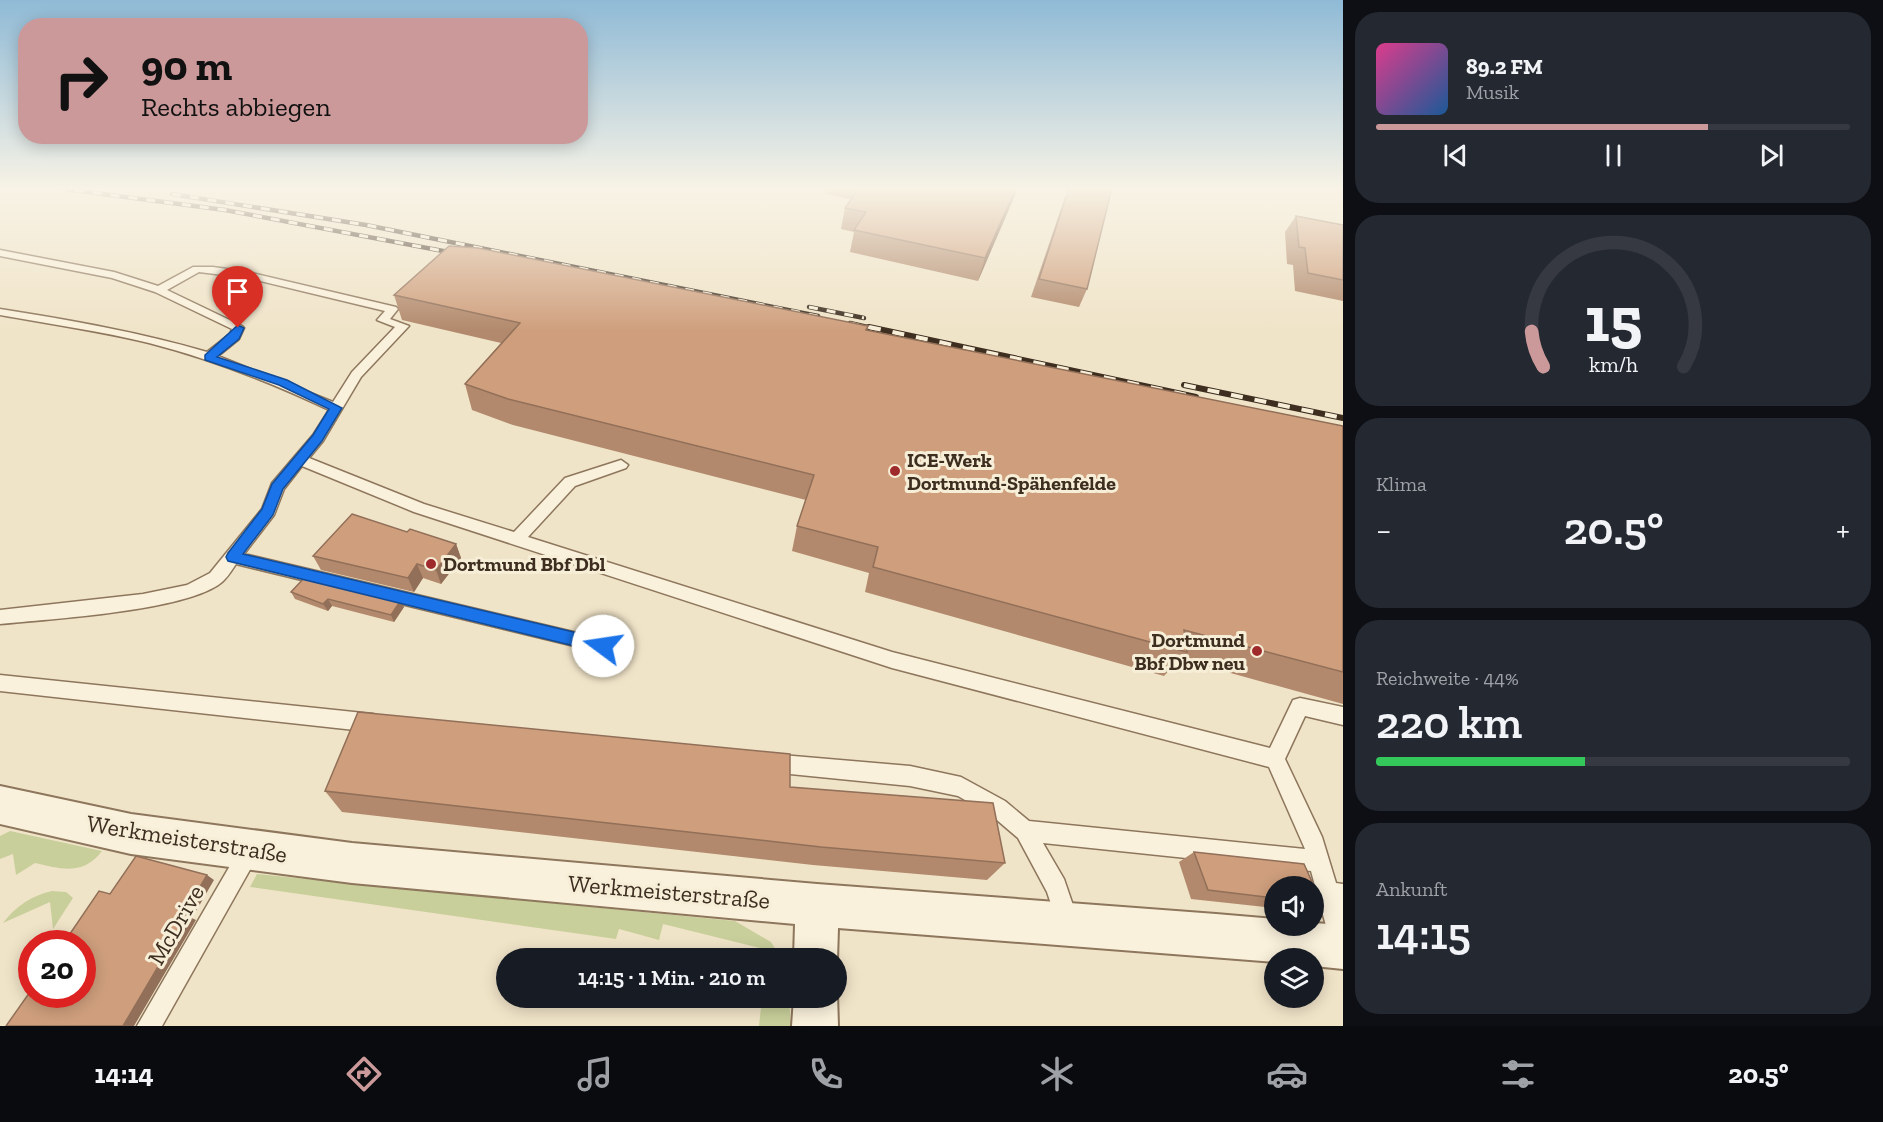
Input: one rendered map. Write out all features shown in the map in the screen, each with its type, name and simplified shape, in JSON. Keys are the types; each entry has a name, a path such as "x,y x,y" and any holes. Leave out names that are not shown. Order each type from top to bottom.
{"street":[{"name":"Werkmeisterstraße","path":"0,805 131,834 352,863 817,905 1068,923 1343,947"},
{"path":"816,948 817,905"},
{"path":"815,1026 816,1008"}],"lane":[{"path":"0,253 114,275 159,290 238,328 235,336 208,358"},
{"path":"0,617 143,601 190,591 216,578 268,511 277,487 318,438 356,375 403,326 383,320 396,306 248,275 197,269 159,290"},
{"path":"0,312 128,335 283,382 336,408"},
{"path":"300,460 419,508 892,660 1275,759"},
{"path":"517,539 570,482 621,465"},
{"path":"233,557 603,646"},
{"path":"0,683 397,726"},
{"path":"1275,759 1300,706 1343,716"},
{"path":"1275,759 1312,837 1319,861 1335,894 1343,947"},
{"path":"753,762 910,776 961,787 998,808 1026,831 1056,887 1068,923"},
{"path":"1026,831 1319,861"},
{"name":"McDrive","path":"149,1026 249,850"}],"green space":[{"path":"10,831 102,851 95,859 79,867 71,869 35,863 16,875 13,854 0,859 0,836"},
{"path":"257,874 735,921 771,942 775,948 760,948 663,924 659,940 619,929 616,939 250,887"},
{"path":"52,891 66,892 73,898 53,929 50,902 3,923 24,903"},
{"path":"761,1008 790,1008 791,1026 759,1026"}],"building":[{"path":"882,236 995,236 985,258"},
{"path":"1053,236 1100,236 1087,289 1039,279"},
{"path":"1298,236 1343,236 1343,280 1308,273 1305,248 1299,247"},
{"path":"449,246 478,248 868,326 866,330 1343,426 1343,672 1184,630 1187,652 873,567 878,547 797,526 814,475 508,399 465,384 520,323 394,295"},
{"path":"352,514 407,532 410,529 456,544 436,570 417,564 408,578 313,556"},
{"path":"305,577 401,600 391,615 328,599 323,604 291,592"},
{"path":"358,712 790,754 790,787 993,803 1005,863 821,847 325,791"},
{"path":"1194,852 1304,864 1309,876 1264,876 1264,897 1208,890"},
{"path":"136,856 207,875 184,914 188,916 123,1026 6,1026 19,1008 96,1008 96,930 73,930 99,891 110,894"}],"railway":[{"path":"363,236 459,254"},
{"path":"420,236 818,316"},
{"path":"809,307 864,318"},
{"path":"850,323 876,329"},
{"path":"869,327 1196,397"},
{"path":"1184,385 1343,418"}],"place":[{"name":"ICE-Werk Dortmund-Spähenfelde","path":"895,471"},
{"name":"Dortmund Bbf Dbl","path":"431,564"},
{"name":"Dortmund Bbf Dbw neu","path":"1257,651"}],"route":[{"path":"238,328 235,336 208,358 283,382 336,408 318,438 277,487 268,511 233,557 603,646"}]}
